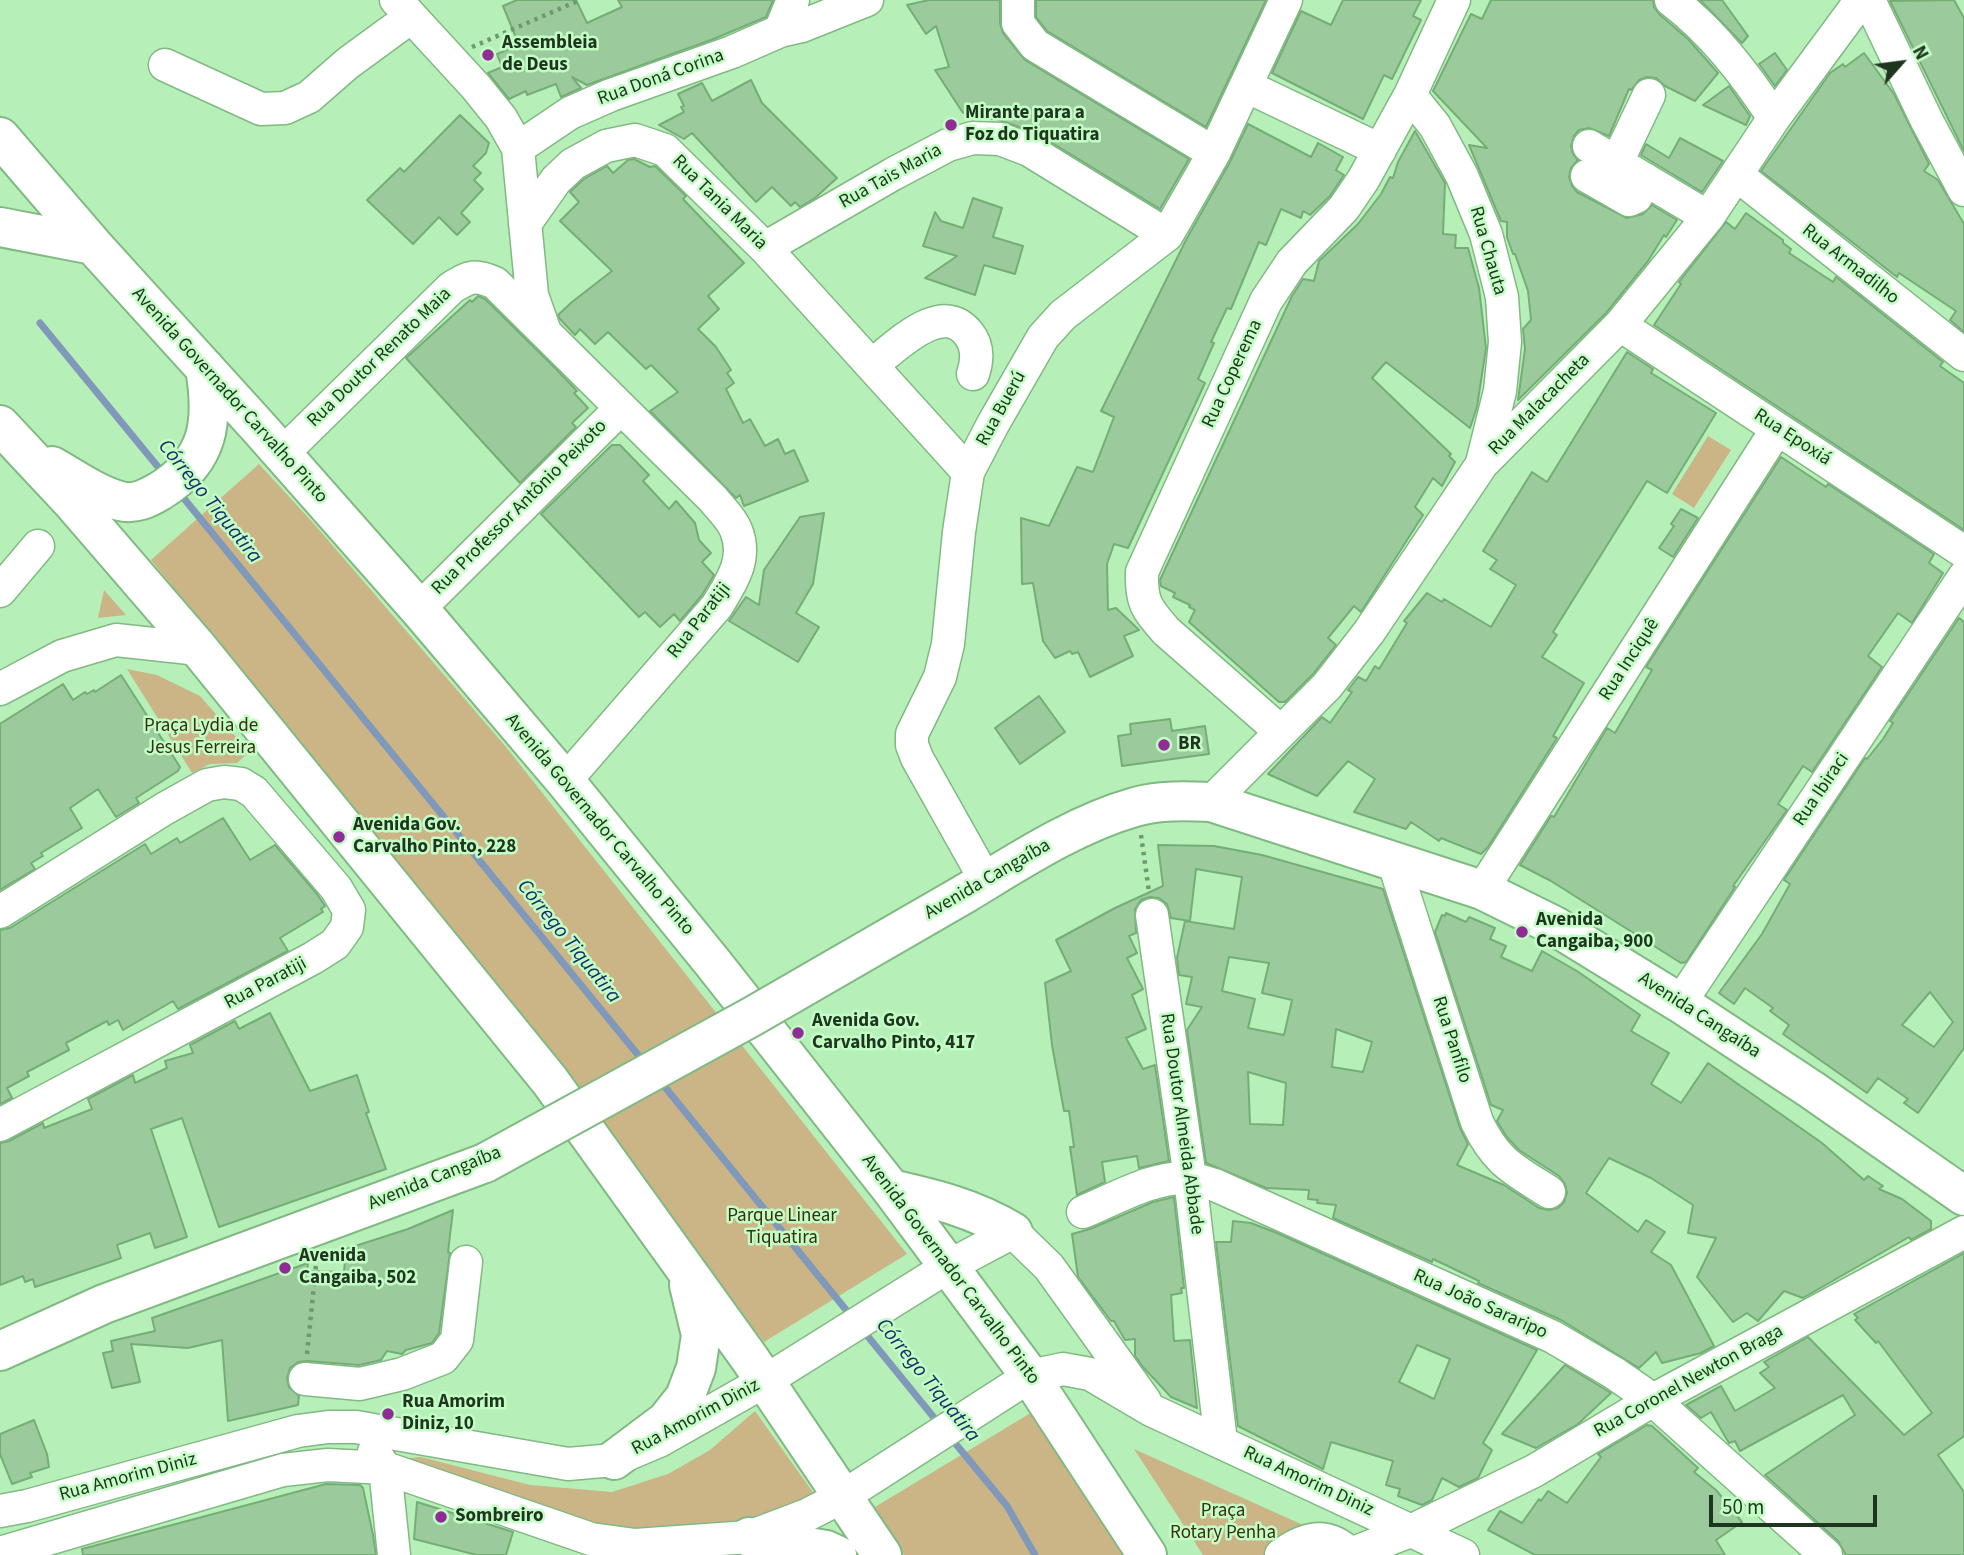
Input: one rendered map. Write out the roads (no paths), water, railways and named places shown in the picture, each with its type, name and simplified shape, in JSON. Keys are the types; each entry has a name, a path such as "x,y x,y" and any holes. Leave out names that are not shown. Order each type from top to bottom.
{"main road":[{"name":"Avenida Governador Carvalho Pinto","path":"0,136 67,216 419,609 565,781 713,963 949,1266 1018,1383 1147,1555"},
{"path":"0,170 67,216"},
{"path":"0,227 93,245"},
{"path":"26,452 121,502 144,501 178,480 202,449 209,420 210,399 205,368"},
{"path":"0,425 73,503 199,649 550,1081 685,1270 777,1374 850,1492 881,1555"},
{"name":"Avenida Cangaíba","path":"0,1351 104,1304 485,1163 753,1016 1085,825 1137,806 1177,801 1211,802 1393,860 1482,890 1553,925 1680,1003 1812,1090 1964,1196"},
{"path":"891,1189 936,1199 985,1215 1013,1231"},
{"path":"614,1460 666,1421 685,1397 701,1335 685,1270"},
{"path":"749,1537 826,1550 837,1555"}],"street":[{"path":"780,31 793,0"},
{"name":"Rua Doná Corina","path":"518,148 580,109 611,95 867,0"},
{"path":"1018,0 1018,23 1035,45 1214,153"},
{"name":"Rua Buerú","path":"976,887 912,745 912,734 940,677 948,644 968,472 1043,337 1063,315 1167,235 1181,215 1214,153 1286,0"},
{"name":"Rua Coperema","path":"1281,732 1166,631 1150,613 1141,595 1142,572 1266,301 1292,262 1344,208 1410,95 1454,0"},
{"path":"1671,0 1734,61 1774,118"},
{"name":"Rua Malacacheta","path":"1211,802 1326,686 1369,632 1482,464 1620,325 1708,217 1774,118 1861,0"},
{"path":"1869,0 1927,121 1964,190"},
{"path":"165,65 261,109 285,108 309,97 404,8 501,118 518,148 532,295 546,336"},
{"path":"1246,86 1380,150"},
{"name":"Rua Chauta","path":"1410,95 1435,126 1462,176 1486,234 1502,297 1505,342 1500,391 1482,464"},
{"path":"1617,162 1649,95"},
{"name":"Rua Tais Maria","path":"765,248 893,174 948,145 973,138 1000,139 1029,150 1167,235"},
{"name":"Rua Tania Maria","path":"525,223 556,180 573,164 606,146 635,140 666,150 765,248 968,472"},
{"path":"1645,179 1636,197 1629,200 1588,161 1617,162 1708,217"},
{"name":"Rua Armadilho","path":"1737,176 1964,355"},
{"name":"Rua Doutor Renato Maia","path":"282,454 451,288 465,279 479,276 495,284 546,336"},
{"path":"872,365 923,327 935,321 948,320 961,325 970,335 978,361 974,374"},
{"name":"Rua Epoxiá","path":"1620,325 1964,552"},
{"name":"Rua Paratiji","path":"546,336 713,499 736,529 740,551 736,576 717,606 565,781"},
{"name":"Rua Professor Antônio Peixoto","path":"419,609 621,408"},
{"name":"Rua Inciquê","path":"1482,890 1777,429"},
{"path":"0,591 38,546"},
{"name":"Rua Ibiraci","path":"1680,1003 1964,577"},
{"path":"0,689 62,656 116,640 199,649"},
{"name":"Rua Paratiji","path":"0,912 164,808 207,785 224,782 241,784 254,792 336,888 349,910 347,927 335,944 313,958 0,1125"},
{"name":"Rua Panfilo","path":"1393,860 1477,1122 1489,1146 1507,1166 1549,1192"},
{"name":"Rua Doutor Almeida Abbade","path":"1152,915 1190,1178 1221,1442"},
{"name":"Rua João Sararipo","path":"1083,1212 1150,1185 1190,1178 1215,1185 1553,1337 1653,1399 1826,1555"},
{"name":"Rua Amorim Diniz","path":"0,1510 27,1506 298,1432 328,1427 356,1427 568,1464 614,1460 659,1441 777,1374 949,1266 1013,1231 1049,1267 1151,1409"},
{"name":"Rua Coronel Newton Braga","path":"1349,1555 1413,1530 1534,1471 1653,1399 1964,1232"},
{"path":"305,1380 360,1384 426,1365 443,1357 457,1340 466,1262"},
{"name":"Rua Amorim Diniz","path":"0,1553 283,1470 328,1465 386,1468 591,1539 635,1545 749,1537 807,1515 850,1492 1018,1383 1063,1369 1090,1374 1151,1409 1464,1555"},
{"path":"360,1384 356,1427 386,1468 394,1555"},
{"path":"1281,1555 1299,1544 1315,1539 1329,1539 1340,1544 1349,1555"}],"waterway":[{"name":"Córrego Tiquatira","path":"40,323 163,473"},
{"name":"Córrego Tiquatira","path":"177,490 643,1061"},
{"name":"Córrego Tiquatira","path":"660,1081 851,1316"},
{"name":"Córrego Tiquatira","path":"861,1328 940,1425"},
{"name":"Córrego Tiquatira","path":"950,1437 1007,1506 1035,1555"}],"place":[{"name":"Assembleia de Deus","path":"488,55"},
{"name":"Mirante para a Foz do Tiquatira","path":"951,125"},
{"name":"BR","path":"1164,745"},
{"name":"Avenida Gov. Carvalho Pinto, 228","path":"339,837"},
{"name":"Avenida Cangaiba, 900","path":"1522,932"},
{"name":"Avenida Gov. Carvalho Pinto, 417","path":"798,1033"},
{"name":"Avenida Cangaiba, 502","path":"285,1268"},
{"name":"Rua Amorim Diniz, 10","path":"388,1414"},
{"name":"Sombreiro","path":"441,1517"}],"park label":[{"name":"Praça Lydia de Jesus Ferreira","path":"201,738"},
{"name":"Parque Linear Tiquatira","path":"782,1228"},
{"name":"Praça Rotary Penha","path":"1223,1523"}]}
